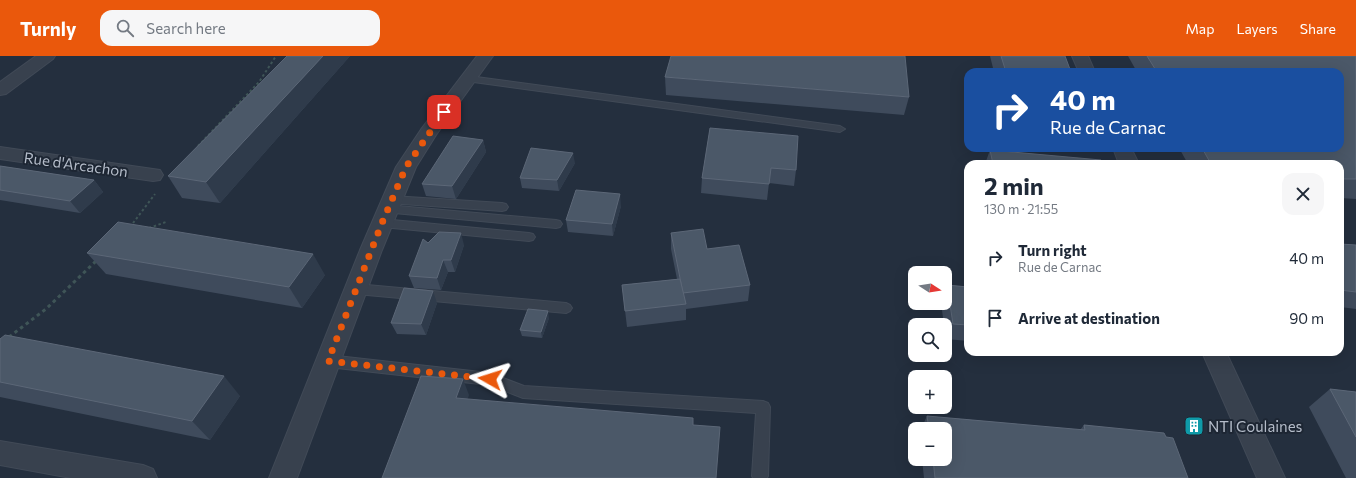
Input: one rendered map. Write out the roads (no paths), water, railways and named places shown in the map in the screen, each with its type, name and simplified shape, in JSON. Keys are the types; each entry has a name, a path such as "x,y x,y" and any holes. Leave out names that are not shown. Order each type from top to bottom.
{"street":[{"path":"0,90 47,56"},
{"path":"283,478 356,289 406,167 429,132 485,56"},
{"path":"1080,56 1085,68"},
{"name":"Rue d'Arcachon","path":"0,153 156,183"},
{"path":"1216,356 1271,478"},
{"path":"0,453 143,478"}],"lane":[{"path":"469,79 840,128"},
{"path":"387,211 502,207"},
{"path":"387,211 556,224"},
{"path":"387,211 529,237"},
{"path":"356,289 566,308"},
{"path":"328,361 490,379 523,392 763,408 760,476"}],"place":[{"name":"NTI Coulaines","path":"1194,426"}]}
